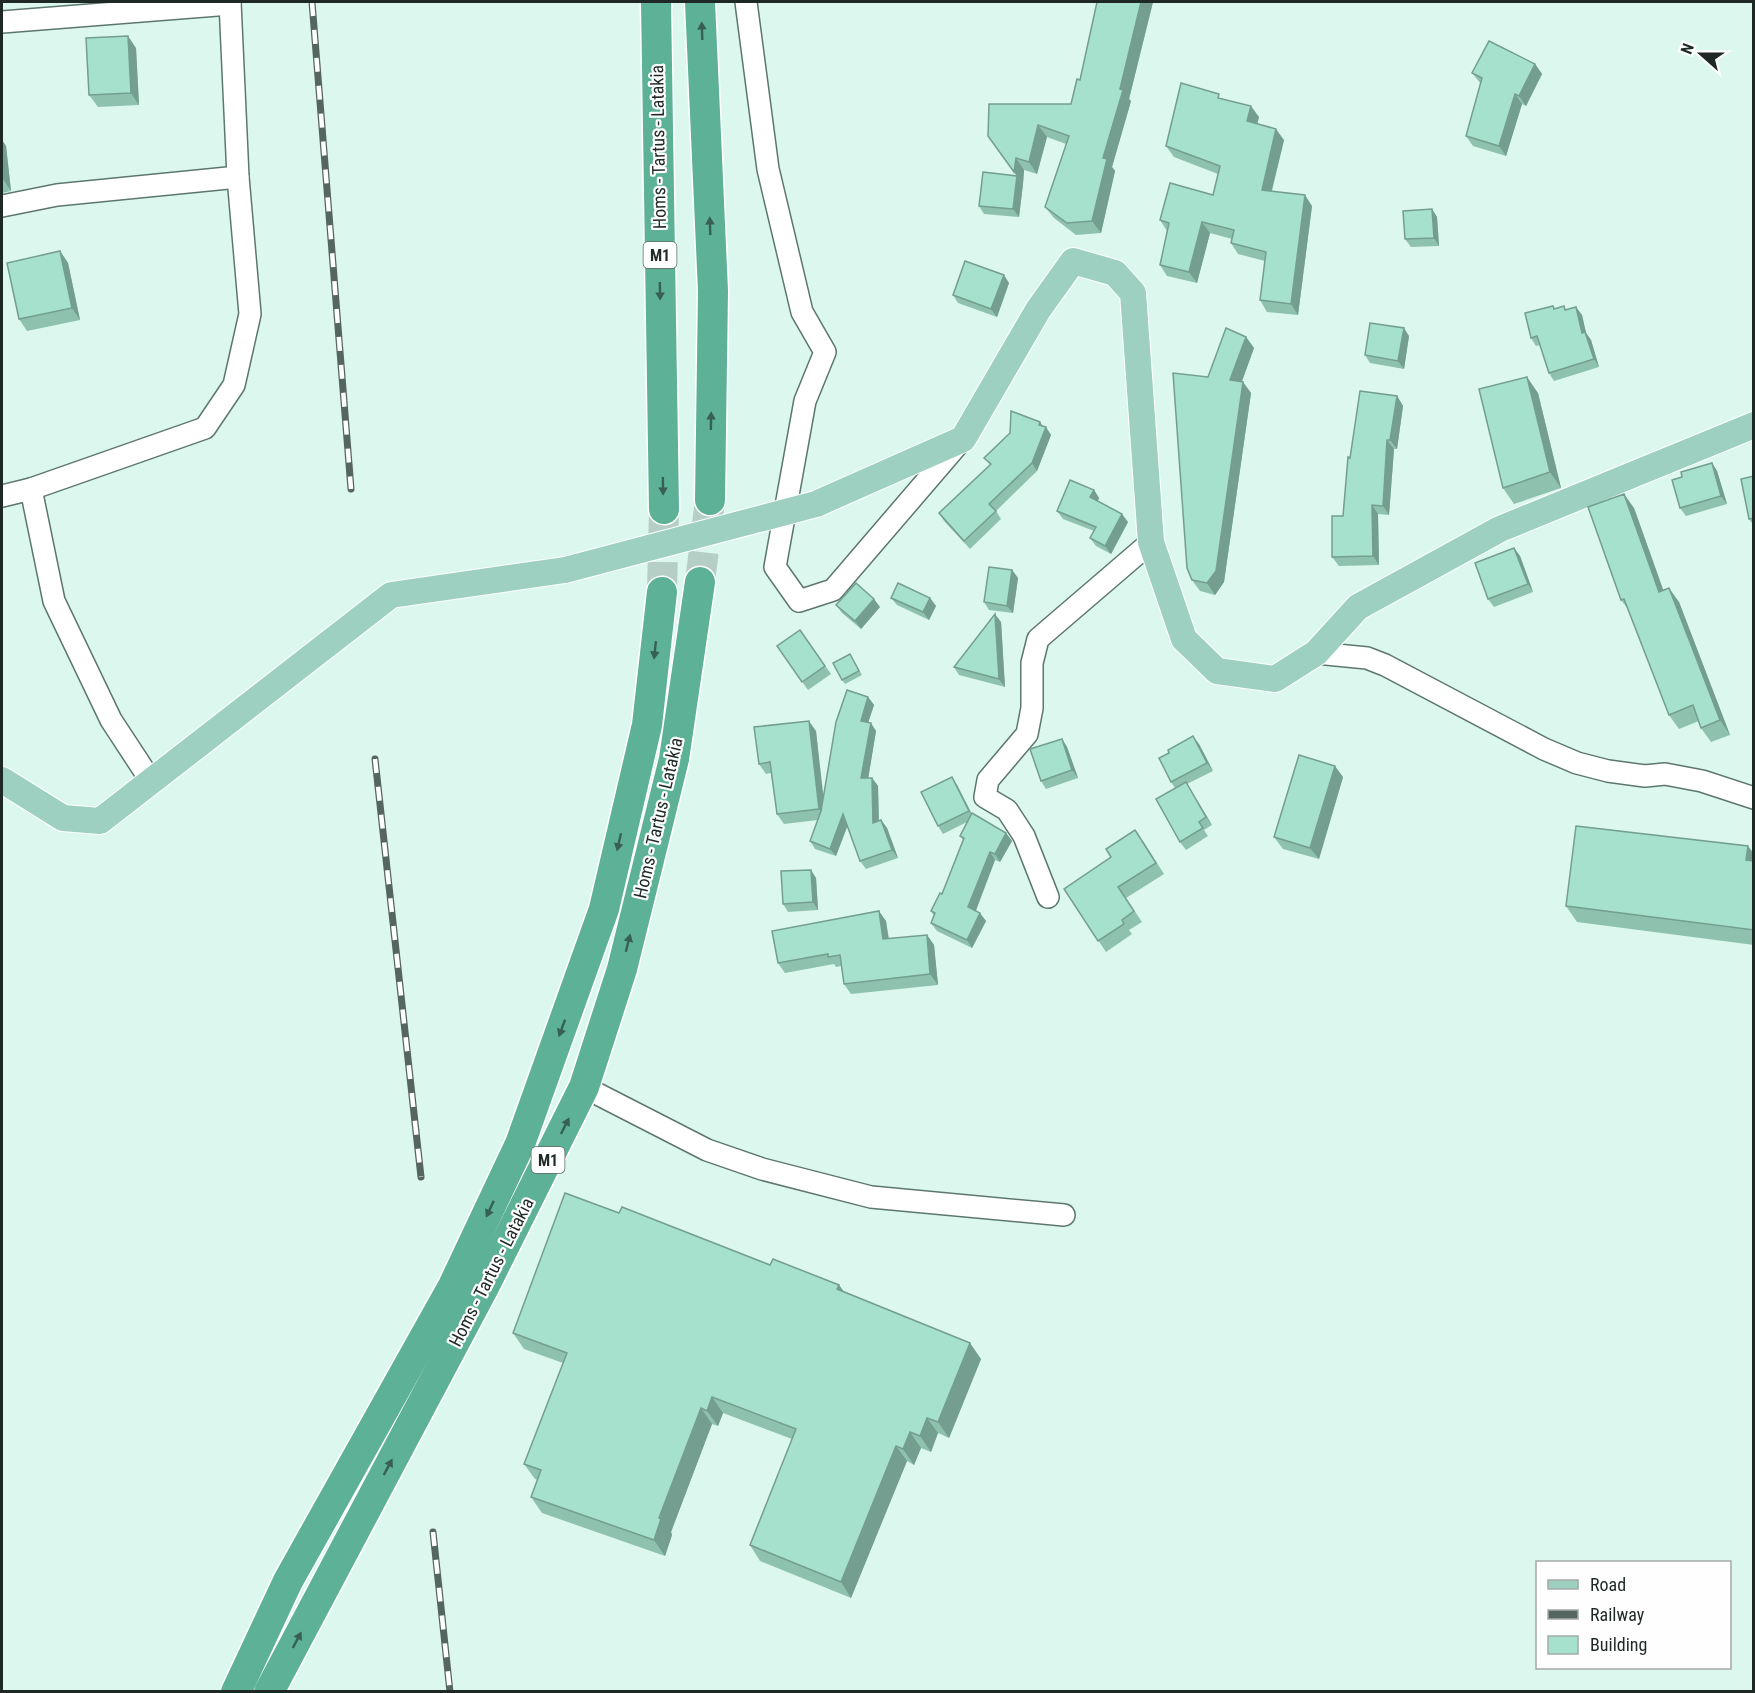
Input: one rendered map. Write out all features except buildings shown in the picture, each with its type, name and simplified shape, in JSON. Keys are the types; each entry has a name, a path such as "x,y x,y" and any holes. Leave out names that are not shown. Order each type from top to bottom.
{"highway":[{"name":"Homs - Tartus - Latakia","path":"656,2 664,509"},
{"path":"700,2 713,291 710,500"},
{"name":"Homs - Tartus - Latakia","path":"269,1692 484,1287 584,1087 622,969 674,759 700,582"},
{"name":"Homs - Tartus - Latakia","path":"236,1692 288,1581 453,1286 520,1144 604,909 647,725 662,592"}],"main road":[{"path":"2,780 63,818 100,821 391,596 565,570 816,504 963,439 1038,310 1072,261 1115,273 1133,293 1151,542 1184,639 1216,671 1275,679 1316,653 1358,607 1500,529 1754,425"}],"street":[{"path":"746,2 768,169 802,312 825,352 805,401 775,567 799,600 833,590 963,439"},
{"path":"2,22 230,3 238,177 250,314 234,386 205,428 31,489 2,496"},
{"path":"2,206 57,195 238,177"},
{"path":"31,489 54,601 111,720 152,781"},
{"path":"1048,897 1024,836 1007,810 985,797 988,780 1027,734 1032,708 1032,663 1038,639 1151,542"},
{"path":"1316,653 1367,658 1385,665 1544,749 1577,763 1618,773 1645,776 1665,774 1693,779 1754,798"},
{"path":"584,1087 707,1150 762,1169 871,1197 1064,1215"}],"tunnel":[{"path":"700,582 710,500"},
{"path":"662,592 664,509"}],"railway":[{"path":"312,2 351,489"},
{"path":"375,759 421,1177"},
{"path":"433,1532 450,1692"}]}
